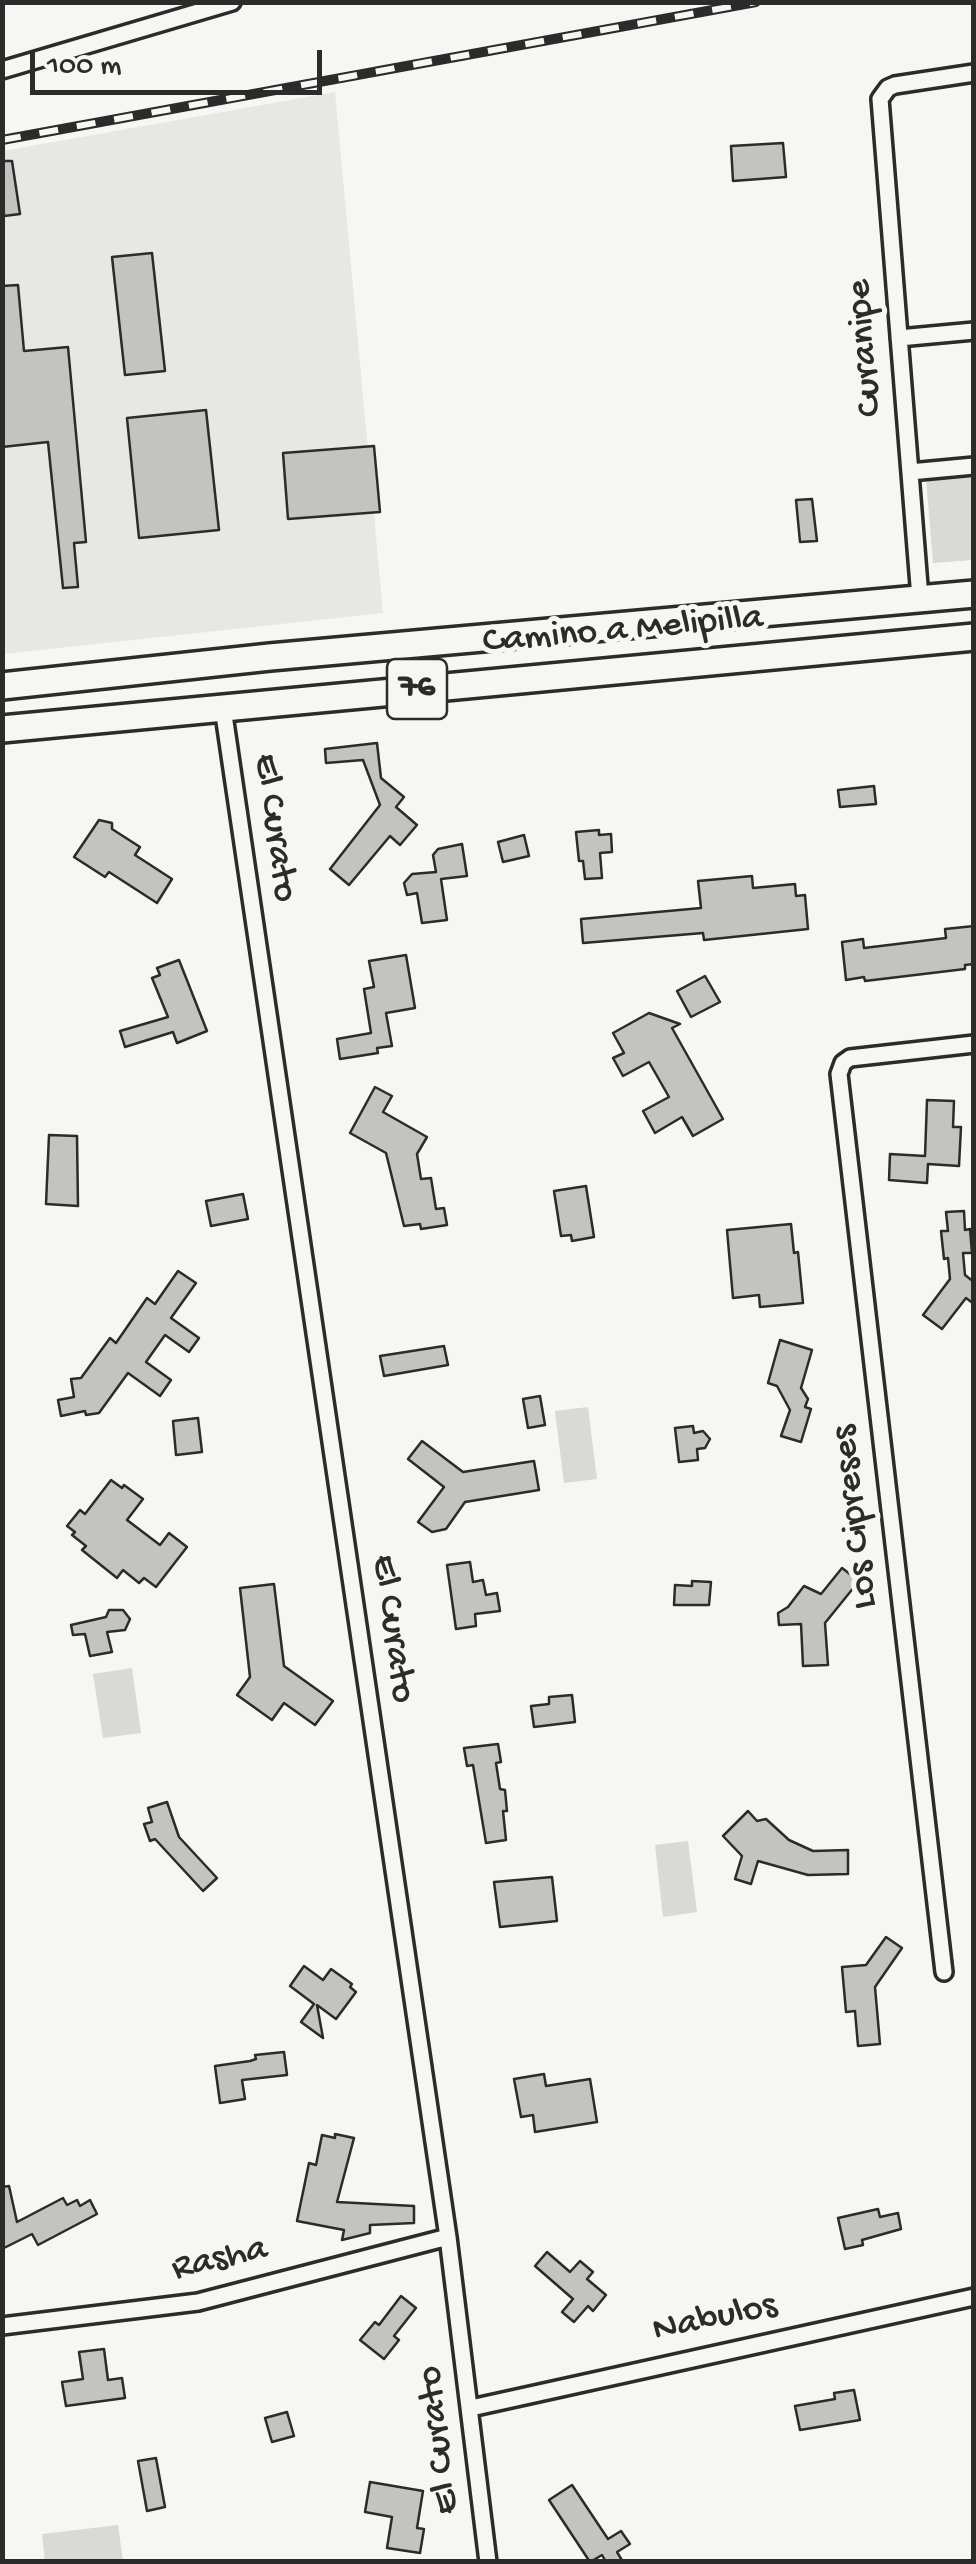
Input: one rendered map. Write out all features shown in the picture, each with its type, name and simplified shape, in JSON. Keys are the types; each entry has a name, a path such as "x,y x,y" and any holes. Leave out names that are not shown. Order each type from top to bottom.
{"main road":[{"name":"76","path":"920,598 974,594"},
{"name":"Camino a Melipilla","path":"2,686 270,657 920,598"},
{"name":"Camino a Melipilla","path":"2,728 974,637"}],"street":[{"path":"2,70 232,2"},
{"name":"Curanipe","path":"920,598 879,106 883,94 896,86 974,73"},
{"path":"898,338 974,330"},
{"path":"910,472 974,466"},
{"name":"El Curato","path":"223,708 448,2237 488,2562"},
{"name":"Los Cipreses","path":"944,1972 838,1074 850,1058 974,1044"},
{"name":"Rasha","path":"2,2326 198,2302 448,2237"},
{"name":"Nabulos","path":"471,2408 974,2297"}],"shaded area":[{"path":"335,92 383,613 3,654 3,151"},
{"path":"973,475 973,560 933,563 926,479"},
{"path":"588,1407 597,1479 564,1483 555,1411"},
{"path":"132,1668 141,1733 103,1738 93,1674"},
{"path":"688,1841 697,1912 663,1917 655,1845"},
{"path":"118,2525 123,2561 45,2561 42,2534"}],"building":[{"path":"783,143 786,177 733,181 731,146"},
{"path":"2,161 12,161 20,214 4,216"},
{"path":"152,253 165,371 125,375 112,257"},
{"path":"18,285 24,351 68,347 86,542 74,543 78,587 63,588 48,442 2,447 2,286"},
{"path":"206,410 219,530 139,538 127,418"},
{"path":"374,446 380,512 288,519 283,453"},
{"path":"812,499 817,541 800,542 796,500"},
{"path":"377,743 381,778 404,797 396,807 417,825 400,845 390,836 349,885 330,869 380,805 363,760 326,763 325,749"},
{"path":"874,786 876,804 840,807 838,790"},
{"path":"99,820 112,823 112,829 140,847 135,855 172,879 157,903 109,872 105,877 74,857"},
{"path":"599,830 599,835 611,834 612,852 600,853 602,878 585,879 576,832"},
{"path":"524,835 529,856 503,862 498,842"},
{"path":"462,844 467,876 441,879 447,920 422,923 417,893 407,895 404,883 412,874 436,872 433,855 438,849"},
{"path":"752,876 753,888 795,884 796,896 805,895 808,929 704,940 703,933 583,943 581,919 701,908 698,881"},
{"path":"974,926 974,964 965,965 965,969 846,980 842,942 863,939 864,948 946,938 945,929"},
{"path":"406,955 415,1008 386,1013 392,1046 377,1048 378,1053 340,1059 337,1039 371,1033 364,989 374,987 369,961"},
{"path":"179,960 207,1031 177,1043 173,1032 125,1047 120,1031 168,1017 152,978 160,975 157,968"},
{"path":"705,976 720,1002 691,1017 677,991"},
{"path":"649,1013 680,1024 672,1028 723,1119 693,1136 682,1117 655,1133 643,1111 669,1097 649,1062 623,1076 613,1058 624,1053 613,1033"},
{"path":"375,1087 392,1096 383,1112 427,1137 417,1154 421,1179 431,1178 436,1209 444,1208 447,1225 421,1229 420,1224 404,1226 386,1153 350,1133"},
{"path":"927,1100 954,1101 953,1127 961,1127 959,1166 928,1164 927,1183 889,1180 890,1154 925,1156"},
{"path":"49,1135 77,1136 78,1206 46,1204"},
{"path":"586,1186 594,1237 572,1241 571,1235 561,1236 554,1191"},
{"path":"243,1194 248,1219 211,1226 206,1201"},
{"path":"964,1211 972,1253 963,1253 965,1275 974,1282 974,1304 966,1298 942,1329 923,1315 950,1279 941,1231 948,1231 946,1212"},
{"path":"791,1224 803,1303 760,1307 759,1295 733,1298 727,1230"},
{"path":"178,1271 196,1283 171,1318 199,1338 189,1352 165,1335 146,1362 171,1380 160,1396 128,1373 99,1413 86,1415 85,1411 61,1416 58,1400 74,1397 71,1379 81,1378 110,1338 116,1343 147,1298 155,1304"},
{"path":"780,1340 812,1350 801,1388 808,1399 805,1407 811,1409 801,1442 781,1436 790,1410 777,1386 768,1383"},
{"path":"444,1346 448,1365 384,1376 380,1356"},
{"path":"540,1396 545,1425 528,1428 523,1399"},
{"path":"198,1418 202,1452 176,1455 173,1421"},
{"path":"693,1426 694,1433 703,1431 710,1439 705,1448 697,1449 698,1460 679,1462 675,1428"},
{"path":"422,1441 463,1472 534,1461 539,1490 465,1502 446,1529 432,1532 418,1522 444,1487 408,1459"},
{"path":"111,1480 143,1499 127,1520 160,1545 169,1533 187,1547 156,1587 144,1578 139,1583 123,1570 117,1578 82,1550 86,1546 67,1526 80,1510 85,1514"},
{"path":"470,1562 473,1582 483,1580 486,1595 497,1593 500,1611 475,1614 476,1626 456,1629 447,1565"},
{"path":"842,1568 859,1581 825,1623 828,1665 803,1666 801,1624 779,1625 778,1613 788,1607 804,1586 821,1594"},
{"path":"692,1581 711,1582 709,1605 674,1605 675,1585 692,1586"},
{"path":"274,1584 284,1666 333,1701 315,1725 284,1703 272,1720 237,1695 250,1677 240,1588"},
{"path":"109,1610 123,1610 130,1619 125,1630 107,1632 112,1652 90,1656 85,1634 73,1635 71,1625 106,1617"},
{"path":"572,1695 575,1722 534,1727 531,1706 549,1704 549,1697"},
{"path":"498,1744 501,1762 496,1763 500,1789 505,1790 506,1840 486,1843 473,1765 467,1766 464,1748"},
{"path":"167,1802 179,1837 217,1878 203,1891 155,1839 150,1841 144,1824 152,1822 148,1808"},
{"path":"748,1811 757,1821 766,1819 789,1840 813,1851 848,1850 848,1874 808,1875 758,1861 751,1884 735,1879 742,1856 723,1836"},
{"path":"552,1877 557,1921 500,1927 494,1882"},
{"path":"886,1937 902,1948 875,1987 880,2044 858,2046 855,2011 846,2012 842,1967 866,1965"},
{"path":"304,1966 323,1980 331,1969 352,1984 350,1987 356,1992 336,2019 317,2005 323,2038 301,2022 314,2004 290,1986"},
{"path":"284,2052 287,2075 242,2080 245,2099 220,2103 215,2066"},
{"path":"544,2074 546,2086 590,2079 597,2122 535,2132 533,2115 521,2117 514,2079"},
{"path":"335,2134 354,2138 337,2202 414,2206 414,2223 370,2225 370,2233 342,2240 344,2230 297,2221 309,2163 316,2165 322,2135 335,2138"},
{"path":"9,2186 17,2222 63,2198 67,2205 77,2200 80,2206 90,2200 97,2214 38,2245 32,2234 2,2249 2,2187"},
{"path":"878,2209 880,2217 898,2213 901,2229 845,2249 838,2218"},
{"path":"547,2252 570,2272 580,2261 593,2272 587,2279 606,2295 593,2311 588,2306 574,2322 562,2312 573,2299 535,2266"},
{"path":"401,2296 416,2308 394,2336 399,2340 384,2359 360,2340 375,2322 379,2325"},
{"path":"104,2349 108,2380 122,2378 125,2398 66,2406 62,2382 83,2379 79,2352"},
{"path":"854,2390 860,2420 800,2430 795,2406 835,2399 834,2393"},
{"path":"287,2412 294,2436 272,2442 265,2418"},
{"path":"156,2458 165,2507 147,2511 138,2461"},
{"path":"370,2482 423,2491 417,2528 424,2529 420,2553 387,2548 392,2517 365,2512"},
{"path":"572,2485 608,2539 621,2531 630,2544 617,2552 623,2562 606,2562 602,2555 590,2562 549,2500"}],"railway":[{"path":"2,140 756,2"}]}
